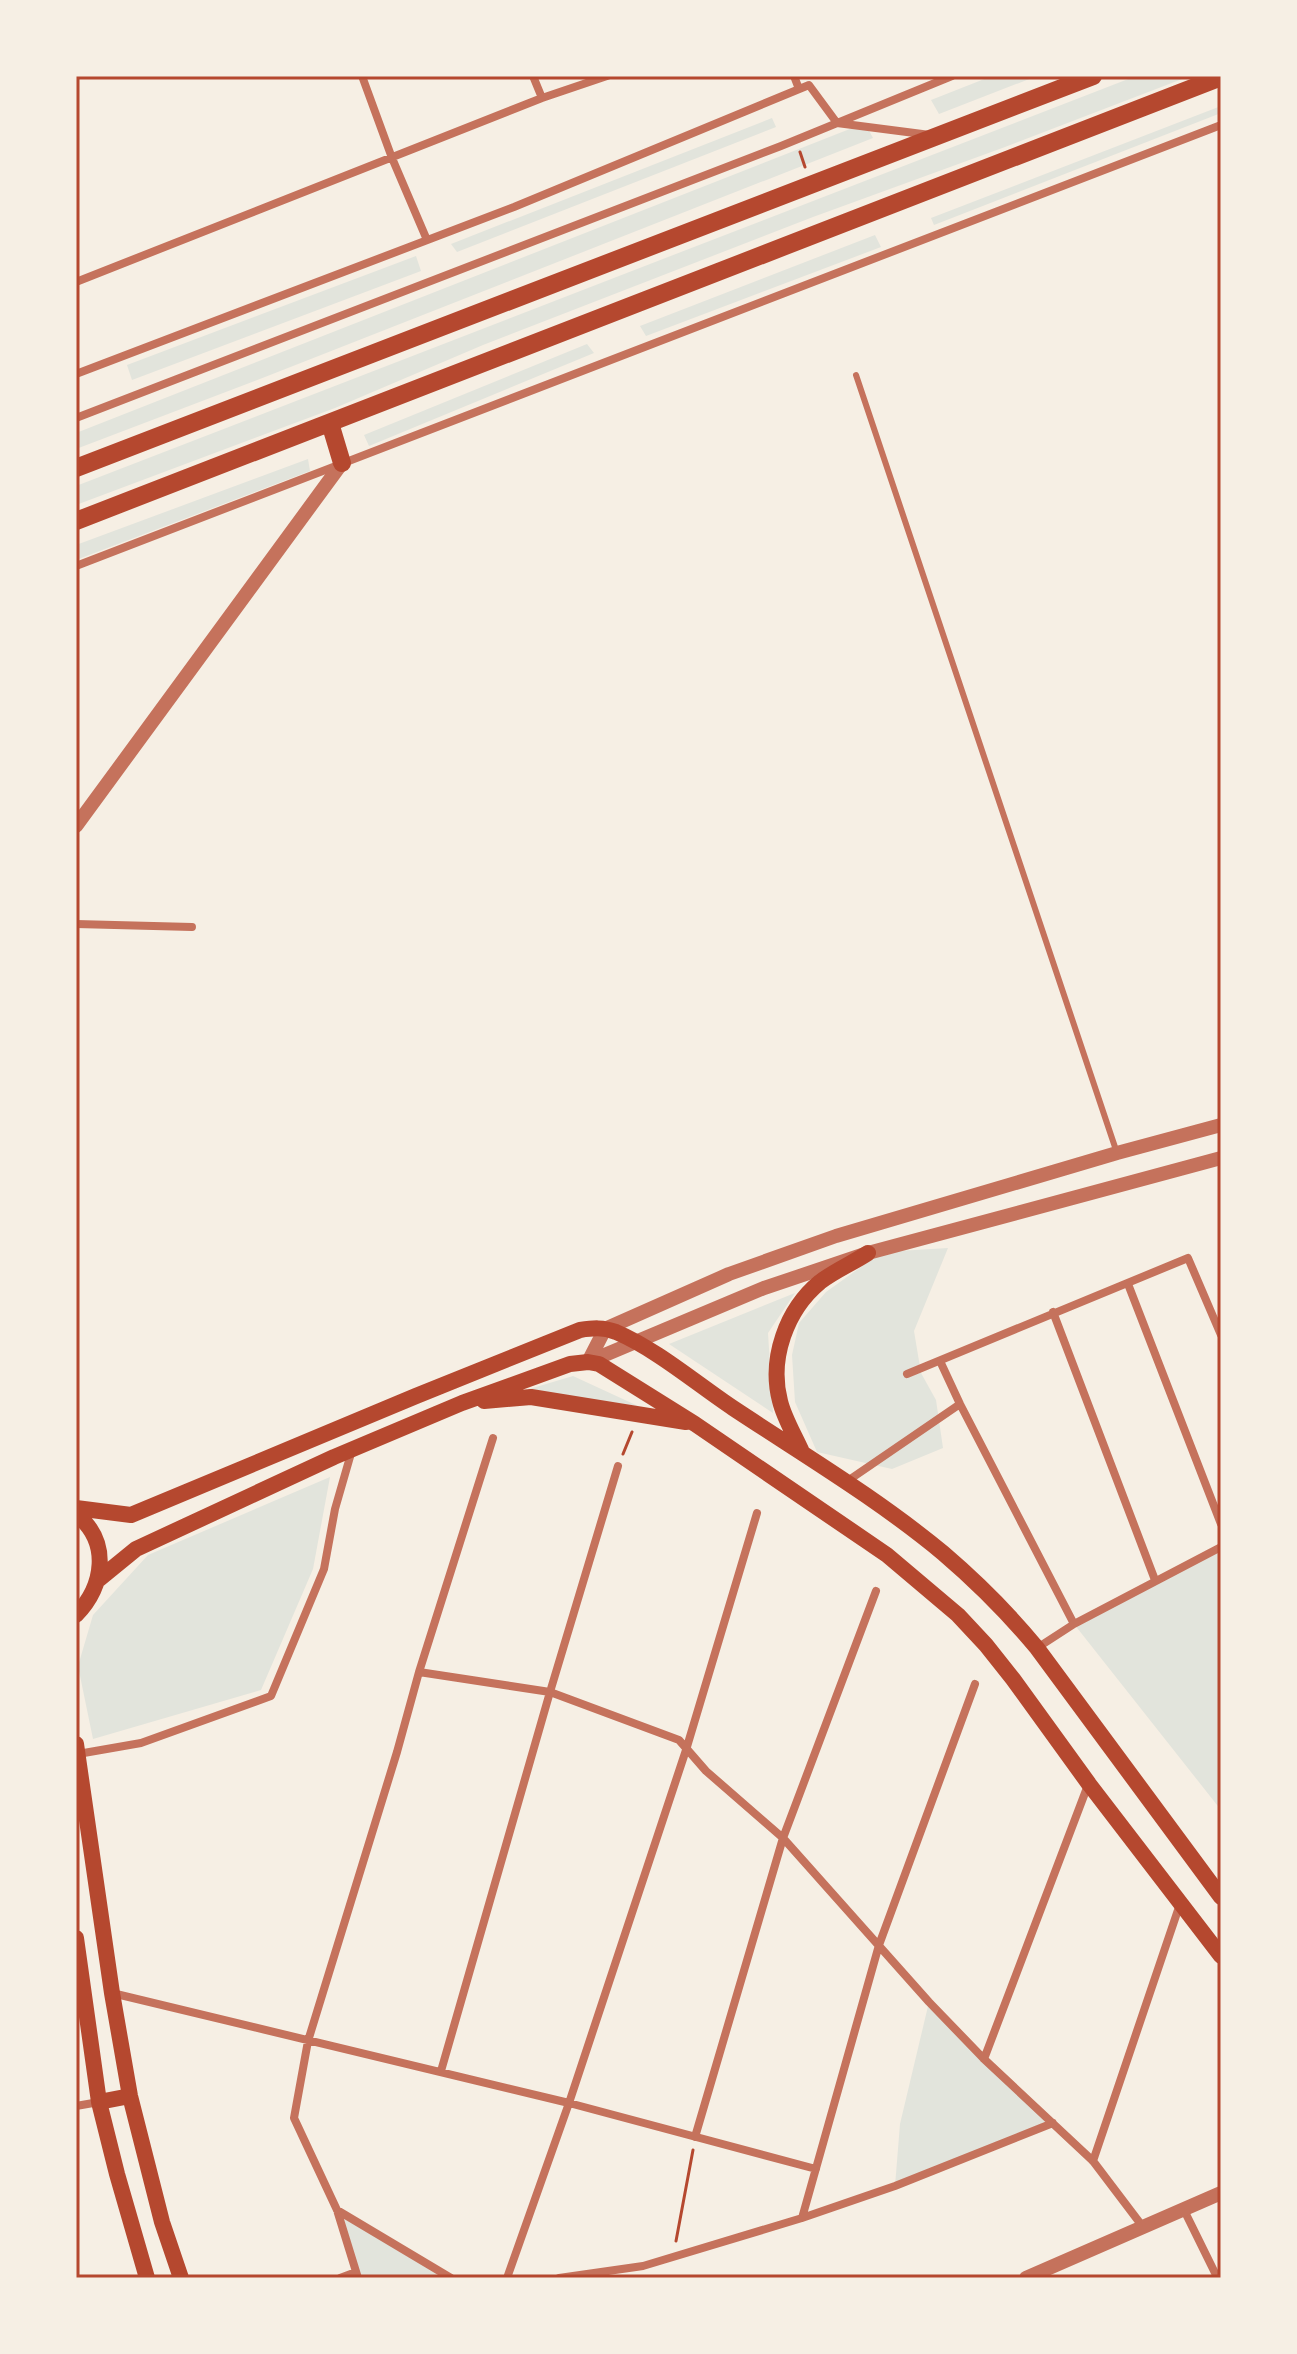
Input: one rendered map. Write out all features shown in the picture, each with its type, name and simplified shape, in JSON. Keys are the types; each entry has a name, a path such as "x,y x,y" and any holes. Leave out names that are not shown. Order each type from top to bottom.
{"highway":[{"path":"76,468 1093,76"},
{"path":"76,521 1221,77"},
{"path":"330,423 342,463"}],"main road":[{"path":"803,1453 780,1404 776,1383 778,1356 785,1329 799,1306 820,1282 868,1253"},
{"path":"76,1511 131,1515 570,1334 594,1328 605,1329 634,1342 803,1453 951,1560 1012,1618 1037,1648 1221,1897"},
{"path":"98,1580 136,1549 353,1448 462,1403 570,1364 588,1362 612,1370 887,1555 958,1615 1013,1679 1221,1956"},
{"path":"462,1403 531,1397 695,1424"},
{"path":"76,1511 95,1538 100,1559 98,1580 90,1600 78,1617"},
{"path":"77,1749 130,2096 162,2222 181,2278"},
{"path":"76,1938 99,2102 147,2278"},
{"path":"99,2102 130,2096"}],"street":[{"path":"362,76 427,240"},
{"path":"533,76 542,98"},
{"path":"76,282 542,98 607,76"},
{"path":"794,76 799,89"},
{"path":"76,418 952,76"},
{"path":"76,374 514,207 809,85 837,123 938,136"},
{"path":"76,566 1221,125"},
{"path":"76,826 342,463"},
{"path":"76,924 192,927"},
{"path":"588,1362 605,1329 729,1274 822,1241 1221,1125"},
{"path":"588,1362 764,1288 868,1253 1221,1158"},
{"path":"907,1374 1188,1258 1221,1335"},
{"path":"1128,1284 1221,1524"},
{"path":"1053,1312 1155,1580"},
{"path":"940,1361 1074,1624"},
{"path":"845,1482 960,1404"},
{"path":"340,2278 357,2275 337,2210 294,2118 308,2041 493,1438"},
{"path":"77,1749 141,1743 271,1696 324,1569 335,1509 353,1448"},
{"path":"441,2071 618,1466"},
{"path":"507,2278 569,2103 686,1750 757,1513"},
{"path":"1037,1648 1074,1624 1221,1547"},
{"path":"695,2137 783,1838 876,1591"},
{"path":"419,1672 550,1692 679,1740 706,1771 783,1838 984,2059 1093,2161 1143,2227"},
{"path":"802,2218 879,1945 975,1684"},
{"path":"984,2059 1089,1784"},
{"path":"1093,2161 1180,1901"},
{"path":"112,1993 441,2071 816,2169"},
{"path":"76,2106 99,2102"},
{"path":"559,2278 643,2266 802,2218 895,2186 1053,2123"},
{"path":"1026,2278 1221,2193"},
{"path":"337,2210 451,2278"},
{"path":"1184,2210 1217,2274"}],"lane":[{"path":"856,375 1117,1153"}],"path":[{"path":"618,1466 639,1413"},
{"path":"76,1558 76,1573"},
{"path":"673,2257 695,2137"}],"shaded area":[{"path":"992,76 1037,76 939,114 931,100"},
{"path":"1136,76 1190,76 813,217 483,345 335,408 76,505 76,486"},
{"path":"1221,106 1221,113 934,225 931,218"},
{"path":"772,118 776,127 457,252 451,244"},
{"path":"865,123 873,138 76,449 76,433"},
{"path":"875,235 881,247 646,336 640,326"},
{"path":"416,256 421,271 132,380 127,365"},
{"path":"587,344 594,353 369,446 364,435"},
{"path":"308,459 310,471 76,560 76,545"},
{"path":"948,1248 914,1331 921,1373 936,1400 943,1448 892,1469 817,1452 795,1402 792,1355 799,1323 826,1292 882,1252"},
{"path":"795,1293 768,1333 773,1413 669,1344"},
{"path":"573,1376 638,1406 526,1390"},
{"path":"330,1477 313,1569 261,1690 93,1739 78,1666 93,1615 148,1555"},
{"path":"1221,1547 1221,1810 1074,1624"},
{"path":"929,2002 1053,2123 895,2186 900,2124"},
{"path":"337,2210 451,2278 358,2278"}]}
